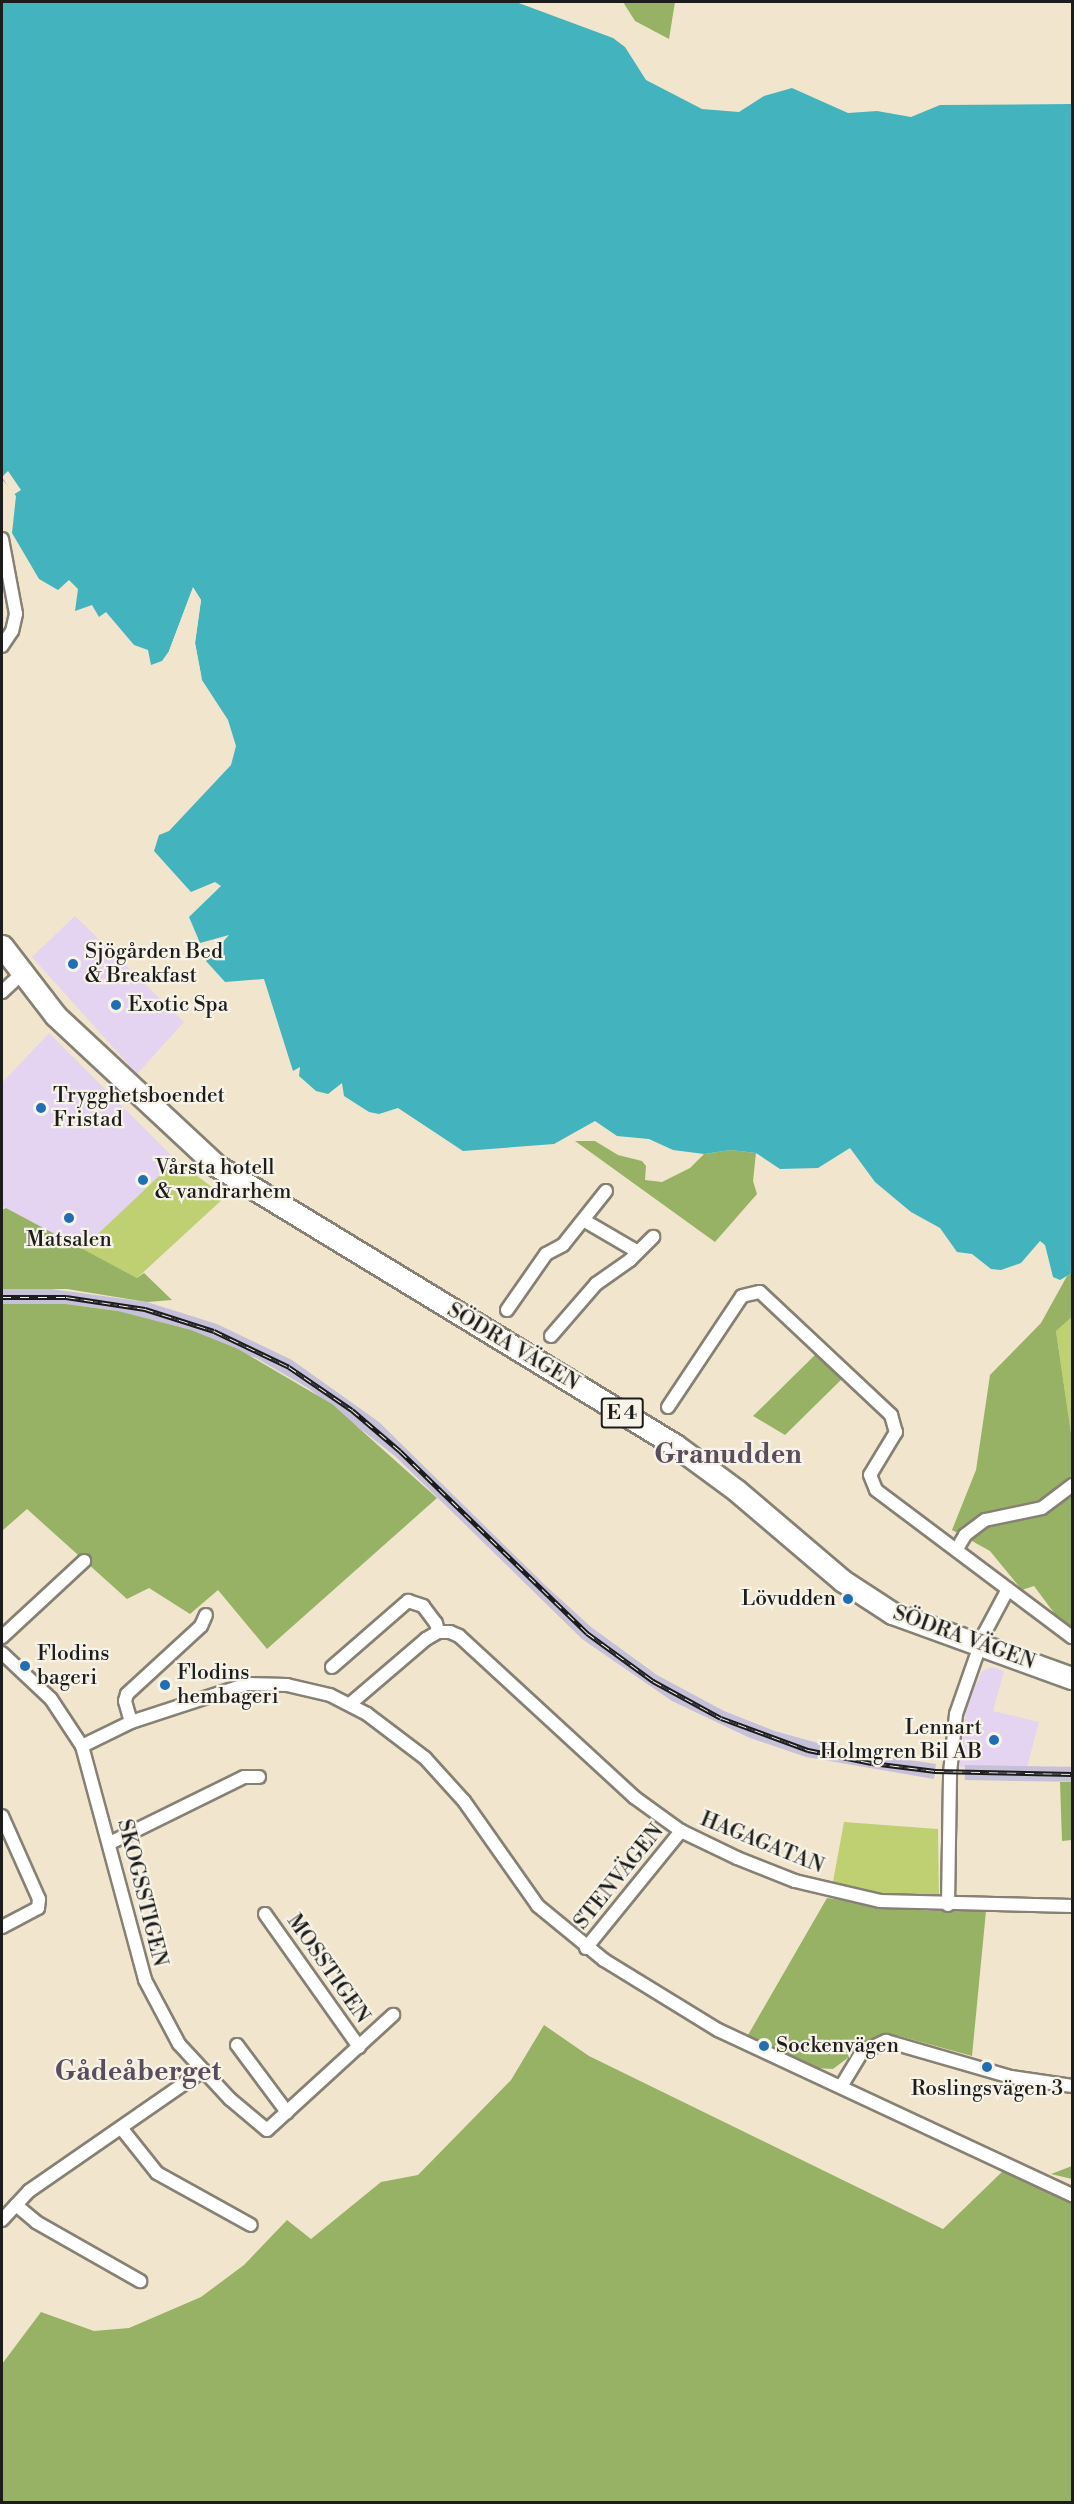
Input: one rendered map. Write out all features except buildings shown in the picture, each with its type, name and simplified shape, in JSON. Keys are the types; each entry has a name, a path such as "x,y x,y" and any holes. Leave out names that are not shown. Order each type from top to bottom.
{"highway":[{"name":"SÖDRA VÄGEN","path":"2,946 21,974 61,1021 217,1166 692,1456 835,1575 892,1613 1072,1678"}],"street":[{"path":"2,539 16,606 12,631 2,646"},
{"path":"2,992 21,974"},
{"path":"507,1310 546,1254 563,1245 585,1221 606,1191"},
{"path":"585,1221 638,1252"},
{"path":"551,1336 596,1284 638,1252 653,1237"},
{"path":"668,1407 742,1296 760,1292 891,1415 896,1432 873,1468 871,1483 1072,1637"},
{"path":"957,1549 965,1535 985,1520 1042,1508 1072,1485"},
{"path":"2,1637 84,1561"},
{"path":"948,1905 953,1732 980,1645 1008,1589"},
{"path":"333,1667 408,1601 423,1606 436,1623 438,1632 350,1704"},
{"path":"131,1722 125,1701 127,1694 201,1626 206,1615"},
{"name":"HAGAGATAN","path":"438,1632 459,1636 610,1778 681,1831 768,1871 824,1889 880,1901 948,1905 1072,1906"},
{"path":"2,1653 51,1699 81,1746 131,1722 247,1684 313,1690 350,1704 425,1758 464,1801 538,1906 586,1948 718,2030 843,2085 1072,2195"},
{"name":"SKOGSSTIGEN","path":"81,1746 110,1843 145,1980 165,2022 201,2072"},
{"path":"110,1843 244,1777 259,1777"},
{"path":"2,1816 39,1899 38,1908 2,1927"},
{"name":"STENVÄGEN","path":"586,1948 681,1831"},
{"name":"MOSSTIGEN","path":"265,1914 359,2047"},
{"name":"MOSSTIGEN","path":"201,2072 267,2130 393,2015"},
{"path":"843,2085 861,2053 872,2044 886,2041 1011,2077 1072,2086"},
{"path":"237,2045 287,2112"},
{"path":"2,2220 16,2205 201,2072"},
{"path":"122,2129 157,2173 251,2225"},
{"path":"16,2205 36,2222 140,2281"}],"shaded area":[{"path":"75,916 184,1022 137,1074 32,957"},
{"path":"49,1033 181,1165 144,1273 82,1249 2,1206 2,1083"},
{"path":"44,1288 147,1302 217,1324 292,1360 379,1422 546,1586 591,1627 657,1675 724,1711 775,1731 839,1749 936,1764 934,1779 806,1757 750,1738 672,1701 582,1639 395,1456 308,1388 256,1358 118,1311 66,1304 2,1304 2,1289"},
{"path":"992,1667 1004,1671 993,1711 1039,1722 1027,1767 958,1767 967,1704 982,1671"},
{"path":"965,1765 1072,1767 1072,1782 965,1780"}],"green space":[{"path":"623,2 675,2 669,39 635,21"},
{"path":"575,1141 595,1141 618,1155 642,1161 646,1166 645,1180 662,1182 690,1168 704,1154 731,1150 756,1153 753,1181 757,1194 715,1242"},
{"path":"176,1160 225,1197 137,1278 82,1249"},
{"path":"6,1208 137,1278 144,1273 172,1300 147,1302 67,1289 2,1289 2,1210"},
{"path":"1072,1273 1072,1317 1056,1331 1072,1440 1072,1630 1063,1625 1034,1586 1022,1590 990,1551 952,1530 976,1470 990,1375 1041,1323 1067,1276"},
{"path":"2,1304 66,1304 118,1311 191,1330 238,1349 332,1404 437,1498 267,1649 218,1590 190,1614 149,1588 127,1599 27,1509 2,1531"},
{"path":"1072,1317 1072,1440 1056,1331"},
{"path":"818,1352 846,1375 785,1435 753,1416"},
{"path":"1060,1782 1072,1782 1072,1840 1062,1841"},
{"path":"844,1822 938,1829 939,1895 932,1902 832,1887"},
{"path":"827,1898 928,1911 986,1911 972,2056 899,2036 877,2036 833,2069 816,2068 748,2035"},
{"path":"544,2025 589,2056 943,2229 1006,2168 1072,2202 1072,2502 2,2502 2,2364 41,2312 94,2331 129,2328 201,2297 244,2265 287,2220 311,2239 381,2182 418,2175 511,2080"},
{"path":"1072,2166 1072,2179 1051,2174"}],"water":[{"path":"2,2 516,2 613,38 625,47 646,80 702,109 739,112 764,96 792,88 848,113 877,111 911,117 940,105 1072,104 1072,1273 1060,1280 1053,1277 1045,1245 1040,1241 1021,1263 1001,1270 991,1269 972,1254 957,1252 940,1228 911,1212 875,1182 850,1148 818,1168 780,1169 756,1153 731,1150 704,1154 673,1150 649,1139 617,1136 595,1121 554,1144 463,1151 398,1108 379,1114 369,1112 344,1096 342,1083 328,1094 316,1091 299,1076 300,1067 293,1071 264,979 225,982 206,961 229,935 200,943 189,917 221,886 215,882 191,892 154,851 159,835 169,831 231,765 236,746 228,720 202,680 195,643 201,600 193,588 169,651 162,661 151,665 148,650 134,645 106,612 99,617 92,605 75,611 78,589 69,580 58,590 39,579 12,533 16,496 2,479"}],"pier":[{"path":"8,471 21,490 13,495 2,477"},
{"path":"193,587 201,600 195,643 202,680 192,643 198,601 194,594 171,653 169,651"}],"railway":[{"path":"2,1297 66,1297 145,1309 214,1331 289,1367 352,1410 400,1451 587,1633 653,1681 721,1718 808,1750 872,1763 935,1771 1072,1774"}],"place":[{"name":"Sjögården Bed & Breakfast","path":"73,964"},
{"name":"Exotic Spa","path":"116,1005"},
{"name":"Trygghetsboendet Fristad","path":"41,1108"},
{"name":"Vårsta hotell & vandrarhem","path":"143,1180"},
{"name":"Matsalen","path":"69,1218"},
{"name":"Lövudden","path":"848,1599"},
{"name":"Flodins bageri","path":"25,1666"},
{"name":"Flodins hembageri","path":"165,1685"},
{"name":"Lennart Holmgren Bil AB","path":"994,1740"},
{"name":"Sockenvägen","path":"764,2046"},
{"name":"Roslingsvägen 3","path":"987,2067"}],"district":[{"name":"Granudden","path":"728,1456"},
{"name":"Gådeåberget","path":"138,2073"}]}
